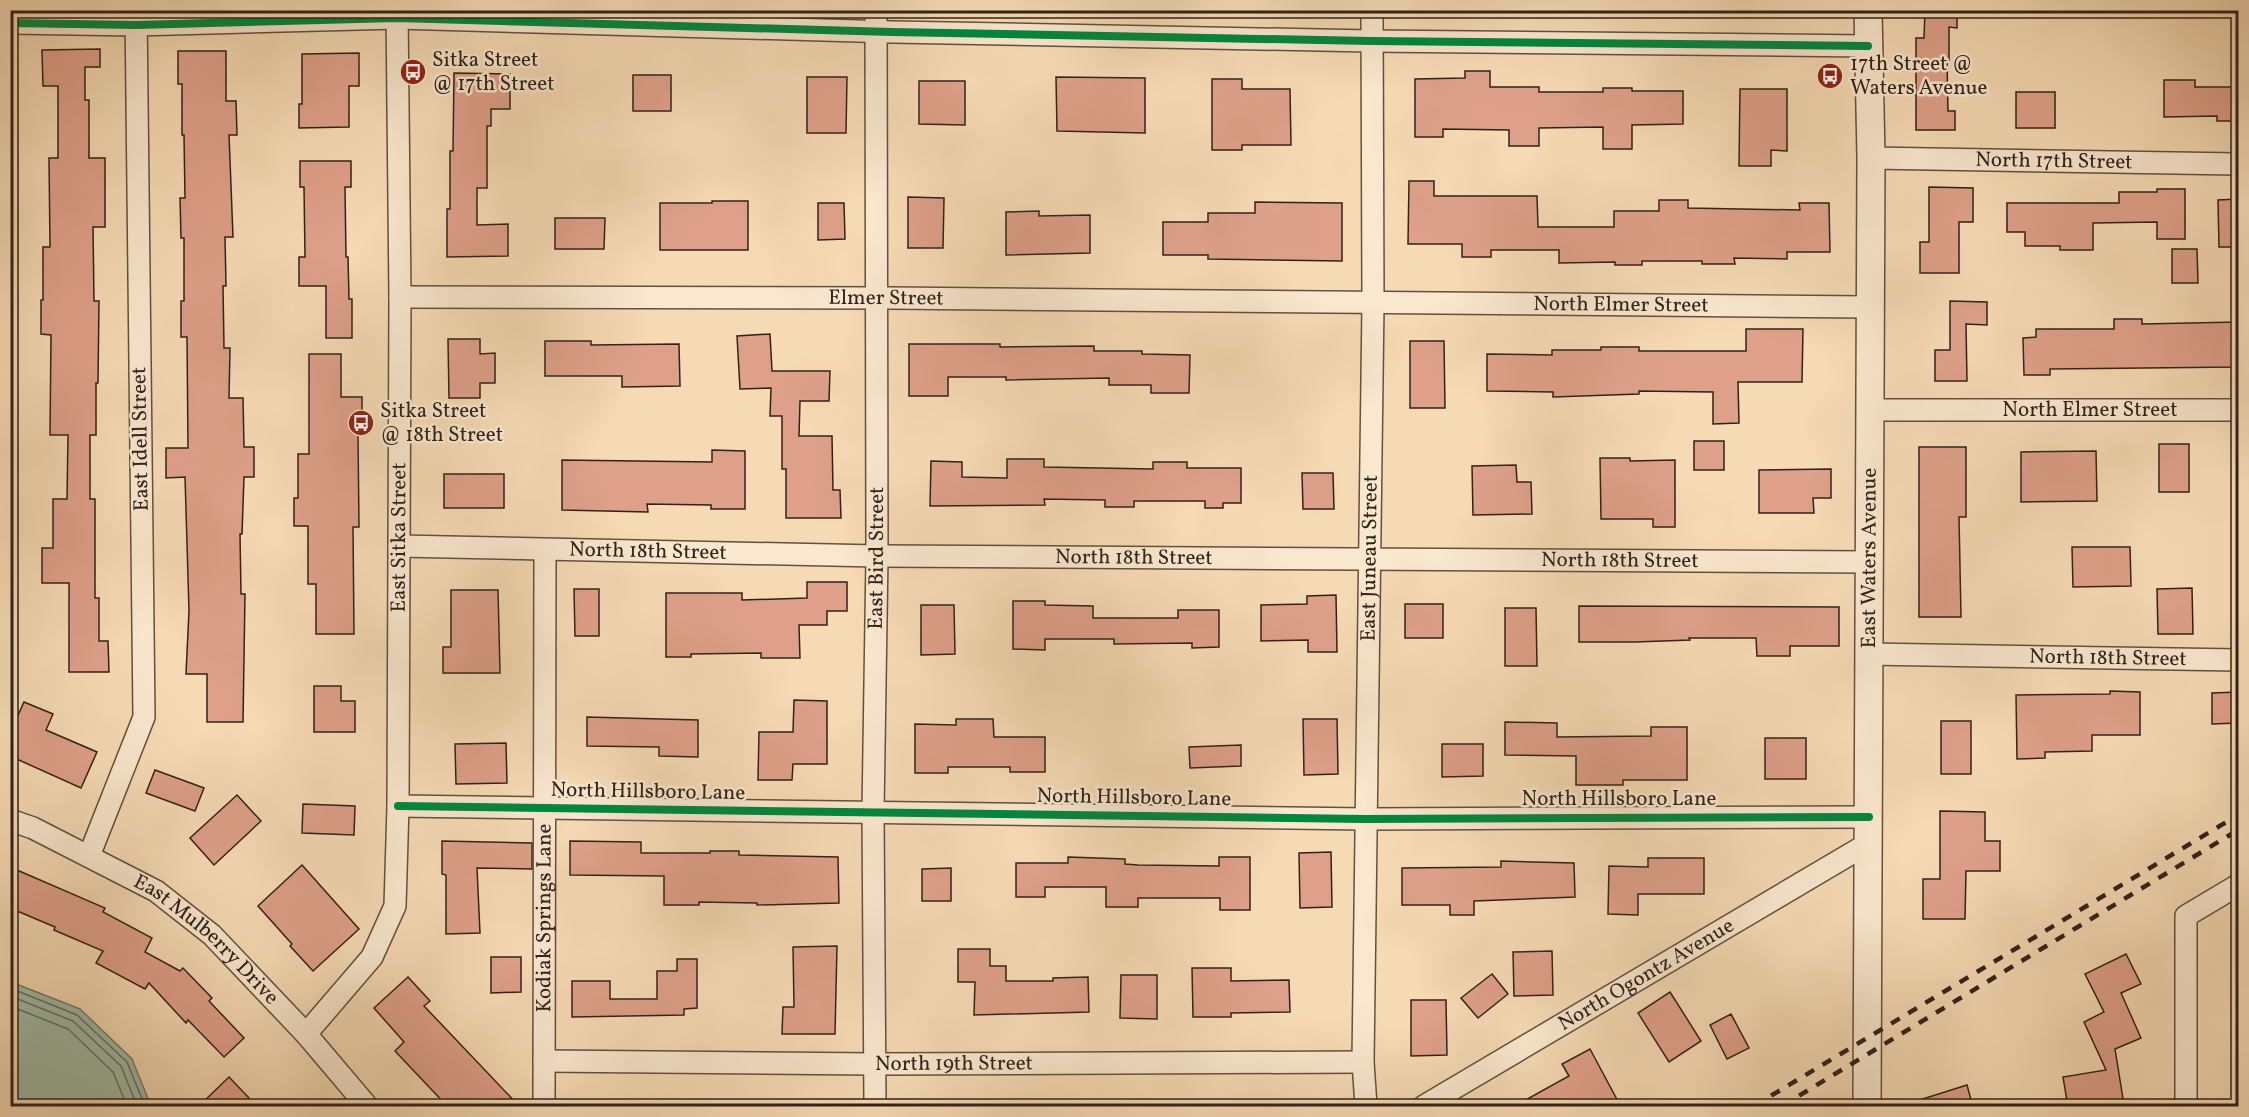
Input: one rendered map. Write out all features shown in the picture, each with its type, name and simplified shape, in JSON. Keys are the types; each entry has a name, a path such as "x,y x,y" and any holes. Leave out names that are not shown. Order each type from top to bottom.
{"street":[{"name":"East Bird Street","path":"875,1107 873,812 877,556 876,10"},
{"name":"East Juneau Street","path":"1366,1107 1364,1062 1366,819 1373,303 1372,10"},
{"name":"East Waters Avenue","path":"1867,1107 1871,158 1869,10"},
{"path":"10,23 136,18 398,14 876,32 1371,41 1868,46"},
{"name":"East Sitka Street","path":"306,1034 372,957 395,906 398,806 400,297 398,14"},
{"name":"East Idell Street","path":"89,856 144,717 136,18"},
{"name":"North 17th Street","path":"1871,158 2238,164"},
{"name":"Elmer Street","path":"400,297 877,298 1373,303"},
{"name":"North Elmer Street","path":"1373,303 1870,307"},
{"name":"North Elmer Street","path":"1870,410 2238,410"},
{"name":"North 18th Street","path":"399,546 877,556 1869,562"},
{"name":"Kodiak Springs Lane","path":"544,1107 545,550"},
{"name":"North 18th Street","path":"1868,654 2238,660"},
{"name":"North Hillsboro Lane","path":"398,806 1366,819 1869,830"},
{"name":"East Mulberry Drive","path":"10,820 33,828 156,891 212,935 306,1034 367,1107"},
{"name":"North Ogontz Avenue","path":"1424,1107 1869,830"},
{"path":"2186,1107 2186,916 2238,885"},
{"name":"North 19th Street","path":"544,1061 874,1064 1364,1062"}],"water":[{"path":"11,982 80,1009 132,1059 151,1106 11,1106"}],"building":[{"path":"1925,10 1957,10 1957,28 1949,27 1949,60 1947,60 1948,111 1955,111 1955,130 1916,130 1916,38 1924,38"},
{"path":"100,49 100,67 85,67 85,100 89,100 89,158 105,158 105,227 93,227 94,301 99,301 96,435 90,435 90,499 95,499 95,598 99,598 99,641 108,641 109,672 69,672 69,583 42,583 42,548 53,548 53,499 67,499 68,435 50,435 51,335 41,334 43,247 50,247 49,158 58,158 58,86 43,86 42,50"},
{"path":"178,51 226,51 226,101 236,101 237,135 229,135 233,237 225,237 226,286 223,286 224,348 230,348 229,398 243,398 244,447 254,447 254,477 244,477 242,534 240,534 241,594 245,594 243,722 207,722 207,674 186,674 189,611 185,477 166,478 166,448 188,448 187,337 181,337 181,301 184,301 184,238 181,238 180,198 185,198 182,84 178,84"},
{"path":"359,53 359,86 349,86 349,127 299,128 299,104 302,104 302,54"},
{"path":"1465,71 1490,71 1490,87 1539,87 1539,92 1603,92 1603,88 1632,88 1632,91 1683,91 1683,124 1632,125 1632,149 1603,149 1603,127 1539,128 1539,146 1509,146 1509,130 1443,129 1443,137 1415,137 1415,79 1465,78"},
{"path":"454,73 510,74 510,109 491,109 491,126 487,126 487,188 477,188 477,225 508,224 508,256 447,257 450,151 453,151"},
{"path":"633,75 671,75 671,111 633,111"},
{"path":"807,77 847,77 846,133 807,133"},
{"path":"1056,77 1145,78 1145,133 1057,131"},
{"path":"1212,79 1242,79 1242,89 1290,89 1291,145 1242,145 1242,150 1212,150"},
{"path":"2164,80 2195,80 2195,87 2238,87 2238,121 2217,121 2217,116 2164,117"},
{"path":"919,81 965,81 965,125 919,124"},
{"path":"1740,89 1787,89 1787,151 1771,150 1771,166 1739,166"},
{"path":"2016,92 2055,92 2055,128 2016,128"},
{"path":"300,161 351,161 351,187 345,187 346,257 348,257 349,299 352,299 352,338 326,338 326,286 299,286 299,257 305,257 304,187 300,187"},
{"path":"1409,181 1434,181 1434,196 1537,196 1538,227 1614,227 1614,211 1659,211 1659,200 1688,200 1688,208 1800,210 1799,203 1829,203 1830,252 1787,252 1787,259 1734,258 1735,264 1702,264 1702,261 1642,261 1642,265 1615,265 1615,262 1559,263 1559,250 1491,250 1491,257 1462,257 1462,244 1408,244"},
{"path":"1929,187 1973,188 1973,222 1959,222 1959,273 1920,273 1920,242 1929,242"},
{"path":"2157,189 2185,189 2185,239 2157,239 2157,222 2093,223 2093,250 2060,250 2060,246 2025,246 2025,232 2007,232 2007,203 2119,203 2119,192 2157,192"},
{"path":"908,197 944,198 943,248 908,248"},
{"path":"2238,199 2238,247 2219,247 2218,200"},
{"path":"712,201 748,201 748,250 660,250 660,203 712,203"},
{"path":"1255,202 1342,203 1342,261 1208,259 1208,255 1163,255 1163,222 1208,222 1208,213 1255,213"},
{"path":"818,203 844,203 845,239 818,240"},
{"path":"1039,211 1039,216 1090,215 1090,253 1006,255 1006,212"},
{"path":"555,218 605,218 604,249 555,249"},
{"path":"2172,249 2197,249 2198,283 2172,283"},
{"path":"1950,301 1987,302 1987,325 1966,324 1967,381 1935,381 1935,350 1950,350"},
{"path":"2114,319 2142,319 2142,324 2238,322 2238,367 2050,369 2050,375 2024,375 2023,338 2036,337 2036,329 2114,329"},
{"path":"1746,329 1803,329 1802,382 1738,382 1739,423 1713,424 1713,392 1639,391 1639,394 1553,397 1553,392 1487,391 1487,354 1552,355 1552,350 1601,350 1601,347 1639,347 1639,351 1746,351"},
{"path":"770,334 772,371 830,371 829,401 800,401 799,436 832,436 833,490 840,490 841,518 786,518 786,469 782,469 782,416 770,416 771,388 740,389 737,336"},
{"path":"448,339 480,339 480,354 495,353 495,383 480,383 480,398 449,398"},
{"path":"545,341 591,341 591,345 679,344 680,386 622,387 622,376 545,376"},
{"path":"1410,341 1444,341 1445,408 1410,408"},
{"path":"909,344 1000,344 1000,347 1094,346 1094,351 1142,351 1142,354 1190,355 1189,393 1151,393 1151,385 1109,385 1109,378 1006,380 1006,377 948,377 948,396 909,396"},
{"path":"309,354 341,354 341,397 362,397 362,435 358,435 359,527 353,527 354,634 316,634 316,584 308,584 308,526 294,526 294,498 298,498 298,454 309,454"},
{"path":"1694,441 1724,441 1724,470 1694,470"},
{"path":"2159,444 2189,444 2189,492 2159,492"},
{"path":"1919,447 1966,447 1966,517 1959,517 1961,617 1919,617"},
{"path":"712,450 745,451 745,509 711,509 711,505 647,504 648,512 562,510 562,460 712,462"},
{"path":"2096,451 2097,501 2021,502 2021,452"},
{"path":"1600,458 1630,458 1630,461 1675,460 1675,527 1653,527 1653,519 1601,519"},
{"path":"1007,459 1044,459 1044,467 1153,469 1153,462 1187,462 1187,468 1241,468 1241,503 1223,503 1223,508 1205,508 1205,501 1134,501 1134,507 1105,507 1105,500 1044,499 1045,505 930,506 931,461 962,462 962,477 1007,478"},
{"path":"1516,465 1517,482 1531,482 1532,514 1473,515 1472,466"},
{"path":"1831,469 1831,498 1813,498 1814,513 1759,513 1759,470"},
{"path":"1302,473 1333,473 1334,509 1303,509"},
{"path":"444,474 504,474 504,508 444,508"},
{"path":"2072,547 2130,547 2131,586 2073,587"},
{"path":"807,582 847,582 847,611 827,611 827,625 799,625 800,658 761,658 761,653 691,654 691,657 666,657 666,593 742,593 742,600 807,598"},
{"path":"2192,588 2193,634 2158,634 2157,589"},
{"path":"574,589 599,589 599,636 575,636"},
{"path":"451,590 498,590 500,673 443,673 443,647 451,647"},
{"path":"1336,595 1337,652 1308,652 1308,640 1261,641 1261,605 1307,604 1307,596"},
{"path":"1013,601 1045,601 1045,605 1093,606 1093,618 1178,618 1178,610 1219,610 1219,647 1192,648 1192,643 1114,644 1114,639 1045,639 1045,650 1013,649"},
{"path":"1405,604 1443,604 1443,638 1405,638"},
{"path":"921,605 954,605 955,654 921,655"},
{"path":"1579,606 1839,607 1839,646 1790,646 1790,656 1757,656 1756,638 1579,642"},
{"path":"1505,608 1536,608 1537,666 1505,666"},
{"path":"314,686 341,686 341,701 355,701 355,732 314,732"},
{"path":"2110,691 2140,692 2140,735 2092,735 2092,751 2045,752 2045,758 2017,759 2016,695 2110,694"},
{"path":"2238,692 2238,723 2212,724 2212,693"},
{"path":"794,700 827,701 827,764 793,764 792,780 758,780 759,732 793,732"},
{"path":"24,702 53,714 46,730 97,752 81,788 10,756 10,733"},
{"path":"587,717 698,720 698,757 659,756 659,747 587,746"},
{"path":"956,719 993,719 994,737 1045,737 1045,772 1010,772 1010,767 948,767 948,773 915,773 915,724 956,725"},
{"path":"1303,719 1337,719 1338,774 1304,775"},
{"path":"1941,721 1971,721 1971,774 1941,774"},
{"path":"1505,722 1557,723 1557,737 1651,736 1651,727 1687,727 1687,780 1623,780 1623,785 1576,785 1576,756 1505,755"},
{"path":"1765,738 1806,738 1806,779 1765,779"},
{"path":"506,743 507,783 456,784 455,744"},
{"path":"1442,744 1483,744 1483,776 1442,777"},
{"path":"1241,745 1241,766 1190,768 1189,747"},
{"path":"155,770 204,788 195,811 146,793"},
{"path":"237,795 261,821 214,865 190,838"},
{"path":"303,804 355,806 354,835 302,833"},
{"path":"1940,811 1985,812 1985,841 2000,841 2000,871 1966,871 1965,919 1923,919 1923,879 1940,879"},
{"path":"442,841 532,843 532,869 477,868 480,933 446,934 446,875 442,874"},
{"path":"570,841 641,842 641,853 739,851 739,855 838,857 839,903 757,905 757,903 699,902 699,905 664,905 664,876 570,875"},
{"path":"1331,852 1332,907 1300,908 1299,853"},
{"path":"1068,857 1125,859 1125,864 1138,865 1219,866 1219,857 1250,857 1250,910 1220,910 1220,898 1138,898 1138,907 1106,907 1106,887 1045,887 1045,897 1016,897 1016,863 1068,863"},
{"path":"1648,858 1704,858 1704,894 1638,894 1638,915 1608,914 1609,866 1648,867"},
{"path":"1501,861 1574,863 1575,897 1474,901 1474,915 1450,915 1450,905 1402,905 1402,868 1501,867"},
{"path":"302,865 359,929 313,971 258,906"},
{"path":"10,867 105,908 103,912 152,938 145,952 180,971 183,968 212,998 209,1001 244,1038 224,1057 188,1020 186,1023 149,983 145,989 96,963 103,951 10,908"},
{"path":"951,868 951,901 922,901 922,869"},
{"path":"837,946 835,1034 782,1034 783,1007 794,1007 793,947"},
{"path":"958,949 990,949 990,966 1006,966 1006,981 1053,981 1053,978 1088,977 1089,1012 974,1015 975,982 958,982"},
{"path":"1552,951 1553,995 1514,996 1513,952"},
{"path":"2126,954 2141,984 2121,993 2141,1038 2115,1049 2124,1105 2068,1107 2063,1077 2106,1070 2084,1022 2104,1012 2085,974"},
{"path":"491,957 521,957 521,992 491,993"},
{"path":"677,959 697,959 697,1008 684,1009 684,1015 572,1017 572,981 610,981 610,999 657,999 657,971 677,971"},
{"path":"1192,968 1231,968 1231,981 1289,980 1290,1012 1231,1013 1231,1017 1193,1017"},
{"path":"1492,974 1508,994 1478,1018 1461,998"},
{"path":"1121,975 1157,975 1157,1019 1120,1018"},
{"path":"408,977 430,1001 424,1006 520,1107 448,1107 395,1051 404,1042 374,1008"},
{"path":"1670,992 1701,1041 1669,1062 1638,1013"},
{"path":"1411,1000 1446,1000 1447,1055 1411,1056"},
{"path":"1731,1014 1749,1048 1727,1059 1710,1025"},
{"path":"1590,1049 1621,1107 1513,1107 1569,1076 1562,1064"},
{"path":"229,1077 249,1098 241,1107 198,1107"},
{"path":"1967,1085 1973,1107 1911,1107 1910,1103"}],"railway":[{"path":"1754,1106 2238,815"},
{"path":"1782,1106 2238,830"}],"cycle path":[{"path":"10,23 136,25 397,18 892,32 1371,41 1868,46"},
{"path":"398,806 1366,819 1869,817"}],"place":[{"name":"Sitka Street @ 17th Street","path":"413,72"},
{"name":"17th Street @ Waters Avenue","path":"1830,76"},
{"name":"Sitka Street @ 18th Street","path":"361,423"}]}
